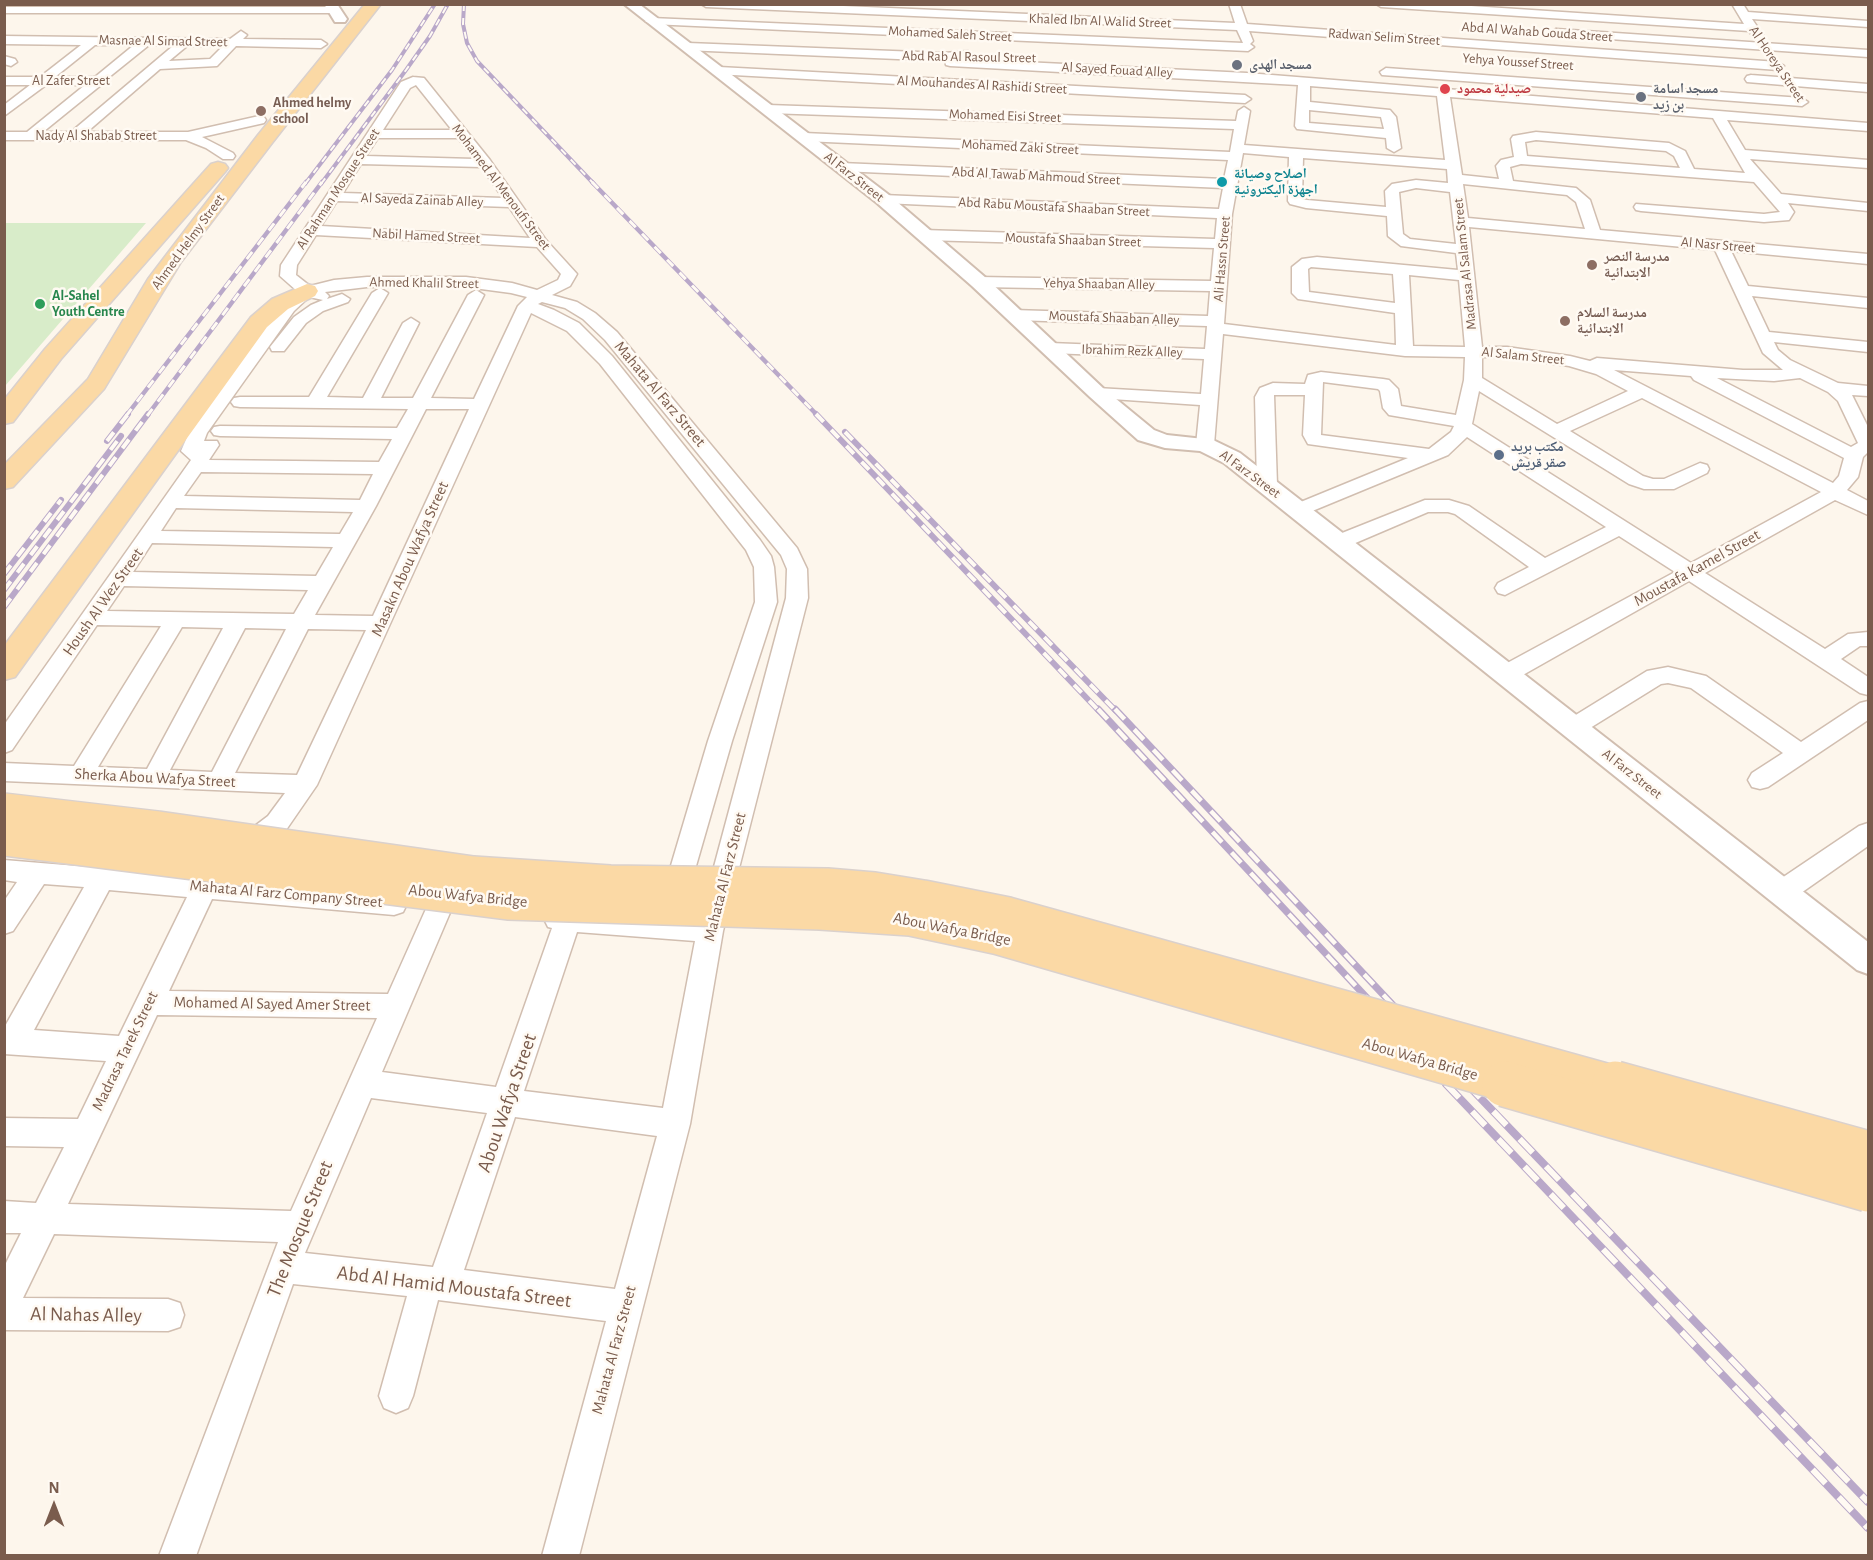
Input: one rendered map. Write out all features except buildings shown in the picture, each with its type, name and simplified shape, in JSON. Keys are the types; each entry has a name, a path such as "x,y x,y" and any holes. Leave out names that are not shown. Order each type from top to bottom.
{"main road":[{"name":"Ahmed Helmy Street","path":"4,481 65,419 111,364 174,258 265,139 374,4"},
{"name":"Ahmed Helmy Street","path":"4,419 53,354 259,120 321,44 340,10"},
{"path":"4,669 259,322 280,304 307,291"},
{"path":"53,354 70,359 86,357 123,341"},
{"path":"4,419 25,410 40,408 53,409 65,419"},
{"name":"Abou Wafya Bridge","path":"4,811 158,829 473,874 610,883 827,886 874,890 923,898 1008,915 1869,1154"},
{"name":"Abou Wafya Bridge","path":"4,838 507,902 798,911 910,918 999,937 1869,1189"}],"street":[{"path":"4,10 13,4"},
{"name":"Al Farz Street","path":"630,4 719,71 769,102 804,137 883,199 978,282 1097,393 1146,435 1165,441 1205,445 1232,458 1782,892 1866,955"},
{"name":"Khaled Ibn Al Walid Street","path":"706,4 1249,39"},
{"path":"1381,4 1753,28"},
{"name":"Ali Hassn Street","path":"1205,445 1225,214 1243,125 1248,72 1249,39 1236,9"},
{"path":"4,10 340,10"},
{"path":"1739,10 1869,24"},
{"name":"Al Horeya Street","path":"1739,10 1802,102 1852,163"},
{"path":"24,40 58,11"},
{"path":"79,40 114,11"},
{"path":"131,40 164,11"},
{"path":"74,136 156,65 207,11"},
{"path":"156,65 213,63 262,11"},
{"name":"Mohamed Saleh Street","path":"651,21 842,29 1249,39"},
{"path":"738,38 745,25"},
{"path":"785,39 791,27"},
{"path":"836,41 842,29"},
{"name":"Abd Al Wahab Gouda Street","path":"1543,32 1869,54"},
{"name":"Radwan Selim Street","path":"1249,39 1440,41 1778,66"},
{"name":"Masnae Al Simad Street","path":"4,40 147,40 321,44"},
{"path":"4,112 94,40"},
{"path":"30,136 147,40"},
{"path":"1440,41 1441,56"},
{"name":"Abd Rab Al Rasoul Street","path":"688,47 951,59"},
{"path":"1612,54 1618,69"},
{"path":"905,142 938,97 951,59"},
{"name":"Al Sayed Fouad Alley","path":"951,59 1248,72 1304,82 1869,127"},
{"name":"Al Mouhandes Al Rashidi Street","path":"719,71 793,80 843,78 888,80 938,97 1245,99"},
{"path":"1367,71 1802,102"},
{"path":"834,92 843,78"},
{"path":"1743,78 1869,88"},
{"path":"876,104 888,80"},
{"name":"Al Zafer Street","path":"4,81 137,82"},
{"name":"Mohamed Al Menoufi Street","path":"406,83 420,81 485,163 541,243 569,274 564,283 533,300"},
{"path":"1304,82 1300,124 1305,127 1391,134"},
{"name":"Al Rahman Mosque Street","path":"307,291 291,279 287,271 289,265 406,83"},
{"name":"Madrasa Al Salam Street","path":"1298,510 1432,455 1451,444 1459,435 1473,380 1474,352 1461,222 1443,93"},
{"name":"Mohamed Eisi Street","path":"769,102 938,97 1243,125"},
{"path":"1584,104 1598,141"},
{"path":"1302,105 1381,112 1389,117 1396,161"},
{"path":"1623,168 1643,213 1776,219 1784,217 1787,212 1757,178 1718,115"},
{"name":"Nady Al Shabab Street","path":"4,136 189,136 259,120"},
{"path":"373,134 462,134"},
{"name":"Nady Al Shabab Street","path":"189,136 211,145 228,156"},
{"path":"1521,160 1518,139 1526,136 1598,141 1669,147 1680,154 1689,173"},
{"name":"Mohamed Zaki Street","path":"804,137 1296,153 1396,161 1455,177"},
{"path":"1296,153 1295,201 1394,212"},
{"path":"1741,154 1869,164"},
{"path":"358,160 485,163"},
{"path":"1507,184 1503,166 1512,161 1521,160 1757,178"},
{"name":"Abd Al Tawab Mahmoud Street","path":"841,167 1231,184"},
{"path":"1464,249 1413,244 1400,240 1396,236 1392,191 1396,187 1455,177 1561,189 1579,195 1583,200 1594,234"},
{"name":"Al Sayeda Zainab Alley","path":"333,197 511,203"},
{"path":"1777,198 1869,207"},
{"name":"Abd Rabu Moustafa Shaaban Street","path":"883,199 1225,214"},
{"name":"Al Nasr Street","path":"1461,222 1594,234 1643,213 1721,246 1869,259"},
{"name":"Nabil Hamed Street","path":"310,230 541,243"},
{"name":"Moustafa Shaaban Street","path":"923,235 1223,244"},
{"path":"1721,246 1771,353 1784,364 1823,381 1846,399 1864,449 1848,477 1836,492"},
{"path":"1402,309 1311,298 1300,293 1300,267 1306,262 1467,276"},
{"path":"1401,270 1405,351"},
{"name":"Ahmed Khalil Street","path":"307,291 334,285 367,282 466,282 512,288 533,300"},
{"name":"Yehya Shaaban Alley","path":"978,282 1219,286"},
{"path":"1741,290 1869,303"},
{"path":"337,300 307,291 288,308 198,433 190,451 196,466 386,468"},
{"path":"315,402 380,293"},
{"name":"Ahmed Khalil Street","path":"337,300 380,293 476,295 533,300"},
{"path":"219,781 300,623 366,506 476,295"},
{"name":"Housh Al Wez Street","path":"4,744 291,329 318,308 337,300"},
{"name":"Masakn Abou Wafya Street","path":"277,823 305,785 480,404 533,300"},
{"name":"Mahata Al Farz Street","path":"533,300 571,305 604,329 790,553 797,569 796,598 710,931 675,1124 560,1556"},
{"name":"Mahata Al Farz Street","path":"533,300 585,336 760,556 766,580 766,602 665,928"},
{"name":"Moustafa Shaaban Alley","path":"1013,315 1216,324"},
{"path":"369,403 411,323"},
{"name":"Al Salam Street","path":"1216,324 1352,362 1405,351 1474,352 1539,355 1602,370 1869,508"},
{"path":"1762,336 1869,347"},
{"name":"Ibrahim Rezk Alley","path":"1050,348 1213,354"},
{"path":"1570,361 1743,375 1801,373"},
{"path":"1432,455 1315,441 1312,435 1314,381 1317,377 1352,362 1391,391 1391,406 1395,411 1463,423 1869,687"},
{"path":"1688,369 1864,449"},
{"path":"1473,380 1636,480 1651,485 1666,486 1700,469"},
{"path":"1267,485 1263,397 1273,388 1313,390"},
{"path":"1834,388 1869,392"},
{"path":"1556,431 1642,391"},
{"path":"1097,393 1209,400"},
{"path":"240,402 480,404"},
{"path":"658,426 679,418"},
{"path":"220,431 403,434"},
{"name":"Moustafa Kamel Street","path":"1506,674 1836,492"},
{"path":"172,502 366,506"},
{"path":"1339,542 1425,506 1449,506 1462,510 1544,567"},
{"path":"1505,588 1621,527"},
{"path":"149,537 345,541"},
{"path":"120,579 322,583"},
{"path":"91,618 381,623"},
{"path":"81,775 175,621"},
{"path":"154,778 237,622"},
{"path":"1825,659 1856,639 1869,639"},
{"path":"746,664 778,667"},
{"path":"1574,727 1655,677 1675,675 1698,682 1800,753"},
{"path":"1760,780 1869,709"},
{"name":"Sherka Abou Wafya Street","path":"4,772 305,785"},
{"name":"Madrasa Tarek Street","path":"4,1303 47,1218 84,1133 205,887 236,854 277,823"},
{"path":"1782,892 1869,833"},
{"name":"Mahata Al Farz Company Street","path":"4,870 710,931"},
{"path":"4,923 37,873"},
{"path":"102,878 9,1041 125,1049"},
{"name":"The Mosque Street","path":"177,1556 283,1267 439,908"},
{"name":"Abou Wafya Street","path":"396,1396 435,1283 508,1101 568,920"},
{"name":"Mohamed Al Sayed Amer Street","path":"148,1003 395,1006"},
{"path":"361,1083 675,1124"},
{"path":"4,1132 84,1133"},
{"path":"4,1217 300,1227"},
{"name":"Abd Al Hamid Moustafa Street","path":"283,1267 435,1283 625,1308"},
{"name":"Al Nahas Alley","path":"4,1314 168,1316"}],"green space":[{"name":"Al-Sahel Youth Centre","path":"4,223 146,223 5,386"}],"railway":[{"path":"305,184 392,70 435,4"},
{"path":"321,184 430,36 448,4"},
{"path":"464,4 463,24 467,43 477,61 594,184"},
{"path":"126,416 306,182"},
{"path":"147,416 322,182"},
{"path":"592,182 818,416"},
{"path":"107,441 128,414"},
{"path":"4,607 148,414"},
{"path":"816,414 1099,711"},
{"path":"845,432 1116,711"},
{"path":"4,590 121,436"},
{"path":"4,574 61,500"},
{"path":"1098,709 1448,1085"},
{"path":"1115,709 1468,1085"},
{"path":"1446,1084 1868,1528"},
{"path":"1467,1084 1868,1502"}],"place":[{"name":"مسجد الهدى","path":"1237,65"},
{"name":"صيدلية محمود","path":"1445,89"},
{"name":"مسجد اسامة بن زيد","path":"1641,97"},
{"name":"Ahmed helmy school","path":"261,111"},
{"name":"اصلاح وصيانة اجهزة اليكترونية","path":"1222,182"},
{"name":"مدرسة النصر الابتدائية","path":"1592,265"},
{"name":"Al-Sahel Youth Centre","path":"40,304"},
{"name":"مدرسة السلام الابتدائية","path":"1565,321"},
{"name":"مكتب بريد صقر قريش","path":"1499,455"}]}
